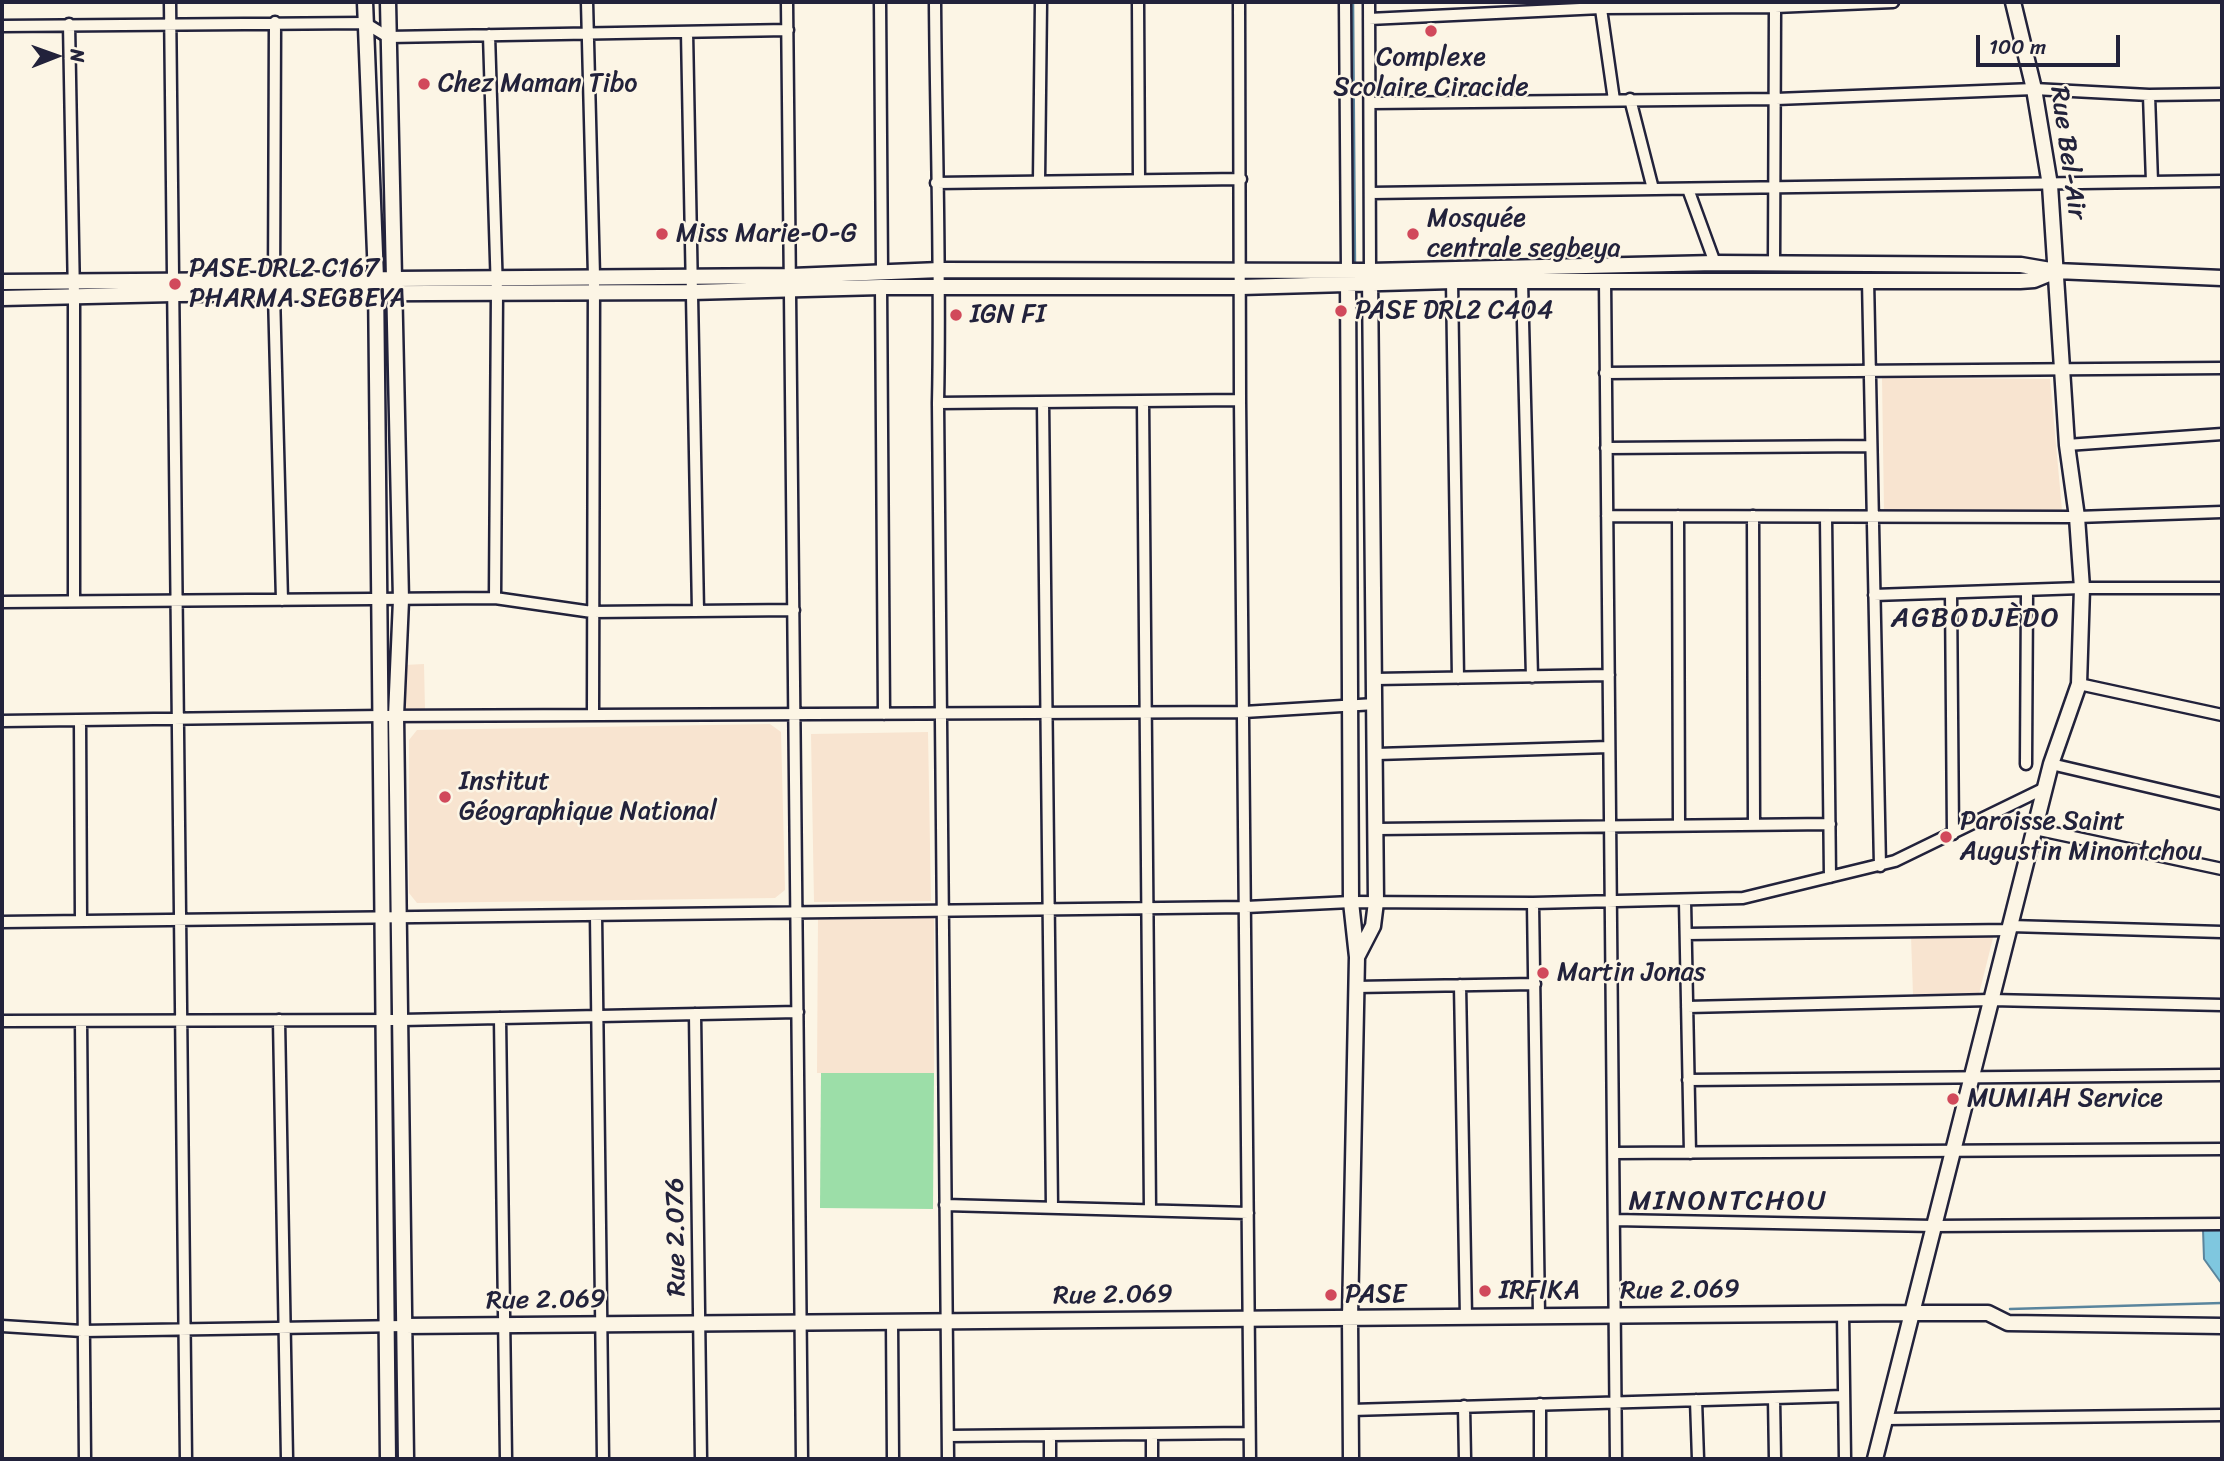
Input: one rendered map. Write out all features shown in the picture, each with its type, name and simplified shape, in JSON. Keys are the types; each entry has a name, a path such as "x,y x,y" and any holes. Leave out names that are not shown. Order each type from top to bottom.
{"street":[{"path":"170,2 186,1459"},
{"path":"365,2 376,278 378,598 389,716 399,918 406,1459"},
{"path":"387,1459 383,917 389,716 401,600 388,2"},
{"path":"587,2 594,283 593,715"},
{"path":"787,2 792,283 802,1459"},
{"path":"880,2 882,271"},
{"path":"935,2 936,183 941,287 938,402 948,1459"},
{"path":"1039,181 1041,2"},
{"path":"1138,2 1139,179"},
{"path":"1240,2 1240,400 1250,1459"},
{"path":"1345,2 1353,703 1351,902 1357,957 1350,1318 1351,1459"},
{"path":"1357,957 1373,926 1377,829 1370,462 1371,193 1368,2"},
{"path":"1368,19 1601,5 1775,7 1893,2"},
{"name":"Rue Bel-Air","path":"1875,1459 2051,764 2079,684 2082,588 2077,517 2067,446 2050,185 2034,89 2013,2"},
{"path":"1601,5 1614,100"},
{"path":"1774,264 1775,7"},
{"path":"275,22 274,294 282,600"},
{"path":"2,26 365,23 388,37 788,30"},
{"path":"69,24 74,290 74,599"},
{"path":"687,32 698,611"},
{"path":"489,35 496,285 495,598"},
{"path":"1370,103 1776,99 2034,89 2149,95 2222,94"},
{"path":"2149,95 2152,182"},
{"path":"1630,99 1653,190"},
{"path":"936,183 1241,179"},
{"path":"1371,193 2222,181"},
{"path":"1688,189 1715,263"},
{"path":"1370,278 1715,263 2021,265 2056,271 2222,278"},
{"path":"594,283 691,292 882,271 940,270 1242,270 1348,278 1522,282 2020,281 2034,280 2056,271"},
{"path":"173,287 274,294 375,294 396,286 594,283 692,276 881,287 1241,288 1348,278"},
{"path":"2,298 74,290 173,287 274,278 376,278 396,286"},
{"path":"1605,280 1616,1459"},
{"path":"1868,280 1880,866"},
{"path":"1452,281 1458,678"},
{"path":"2,282 74,290"},
{"path":"1522,282 1532,677"},
{"path":"881,287 884,714"},
{"path":"1605,373 2222,369"},
{"path":"938,402 1240,400"},
{"path":"1143,401 1150,1210"},
{"path":"1043,402 1052,1208"},
{"path":"2067,446 2222,434"},
{"path":"1606,448 1871,446"},
{"path":"1607,516 2077,517 2222,512"},
{"path":"1678,516 1679,825"},
{"path":"1753,516 1754,825"},
{"path":"1826,517 1830,877"},
{"path":"1874,595 2082,588 2222,588"},
{"path":"2026,764 2027,591"},
{"path":"1951,593 1953,834"},
{"path":"2,601 495,598 592,612 794,610"},
{"path":"1375,679 1609,675"},
{"path":"2079,684 2222,715"},
{"path":"2,721 389,716 1244,712 1353,703 1375,704"},
{"path":"80,720 81,921"},
{"path":"1377,754 1609,747"},
{"path":"2051,764 2222,804"},
{"path":"2,922 1246,907 1351,902 1685,901 1743,898 1880,866 1953,834 2045,788"},
{"path":"1377,829 1830,824"},
{"path":"2035,829 2222,869"},
{"path":"1685,901 1690,1153"},
{"path":"1534,903 1539,1316"},
{"path":"596,915 603,1459"},
{"path":"1686,934 2010,928 2222,932"},
{"path":"1355,987 1535,984"},
{"path":"1460,985 1466,1317"},
{"path":"1687,1007 1992,1000 2222,1004"},
{"path":"2,1021 401,1020 798,1012"},
{"name":"Rue 2.076","path":"695,1014 701,1459"},
{"path":"500,1018 506,1459"},
{"path":"279,1020 287,1459"},
{"path":"82,1021 82,1331 85,1459"},
{"path":"1688,1080 2222,1075"},
{"path":"1614,1153 1954,1148 2222,1149"},
{"path":"945,1205 1248,1213"},
{"path":"1614,1220 1934,1226 2222,1224"},
{"name":"Rue 2.069","path":"2,1326 82,1331 185,1331 386,1326 1912,1313 1988,1313 2008,1323 2222,1326"},
{"path":"1843,1314 1845,1459"},
{"path":"892,1322 893,1459"},
{"path":"1351,1409 1844,1396"},
{"path":"1774,1398 1775,1459"},
{"path":"1696,1400 1698,1459"},
{"path":"1539,1405 1540,1459"},
{"path":"1464,1406 1465,1459"},
{"path":"1885,1419 2222,1415"},
{"path":"947,1436 1250,1433"},
{"path":"1152,1434 1152,1459"},
{"path":"1050,1435 1050,1459"}],"shaded area":[{"path":"1882,378 2050,379 2062,510 1884,511"},
{"path":"424,664 425,710 405,710 404,665"},
{"path":"770,724 781,732 785,890 775,898 417,903 409,893 409,740 417,730"},
{"path":"928,732 931,901 814,902 811,734"},
{"path":"818,916 934,916 934,1073 817,1073"},
{"path":"1994,934 1979,994 1913,995 1911,936"}],"green space":[{"path":"821,1073 934,1073 933,1209 820,1208"}],"water":[{"path":"2222,1228 2222,1284 2204,1259 2203,1229"}],"waterway":[{"path":"1353,2 1355,267"},
{"path":"2010,1309 2222,1303"}],"place":[{"name":"Complexe Scolaire Ciracide","path":"1431,31"},
{"name":"Chez Maman Tibo","path":"424,84"},
{"name":"Miss Marie-O-G","path":"662,234"},
{"name":"Mosquée centrale segbeya","path":"1413,234"},
{"name":"PASE DRL2 C167 PHARMA SEGBEYA","path":"175,284"},
{"name":"PASE DRL2 C404","path":"1341,311"},
{"name":"IGN FI","path":"956,315"},
{"name":"Institut Géographique National","path":"445,797"},
{"name":"Paroisse Saint Augustin Minontchou","path":"1946,837"},
{"name":"Martin Jonas","path":"1543,973"},
{"name":"MUMIAH Service","path":"1953,1099"},
{"name":"IRFIKA","path":"1485,1291"},
{"name":"PASE","path":"1331,1295"}],"district":[{"name":"AGBODJÈDO","path":"1976,619"},
{"name":"MINONTCHOU","path":"1728,1202"}]}
